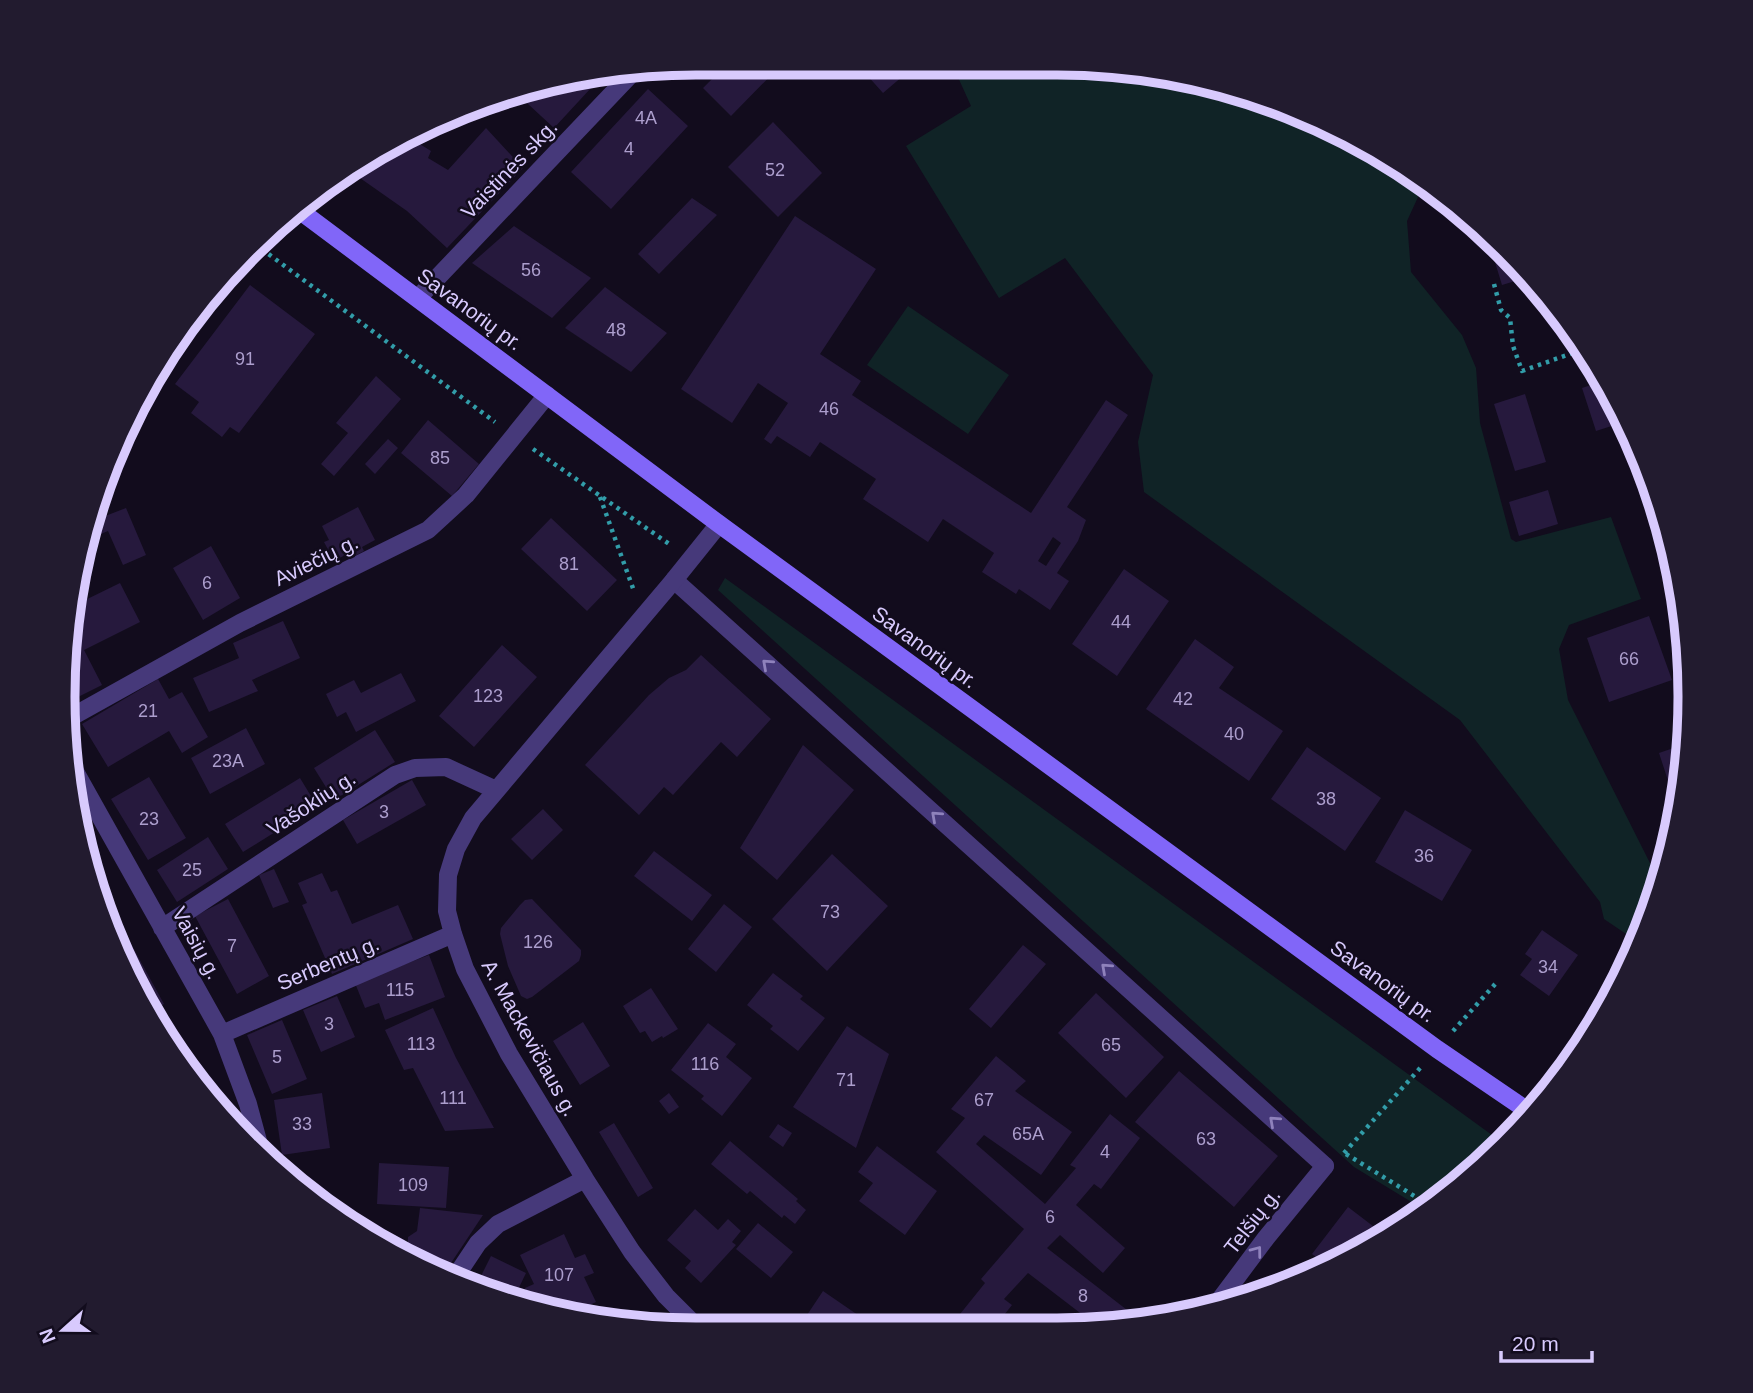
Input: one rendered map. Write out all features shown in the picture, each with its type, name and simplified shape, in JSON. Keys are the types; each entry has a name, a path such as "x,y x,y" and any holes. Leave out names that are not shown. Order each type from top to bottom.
{"main road":[{"name":"Savanorių pr.","path":"305,214 719,524 1372,1002 1523,1107"}],"street":[{"name":"Vaistinės skg.","path":"418,299 625,80"},
{"name":"Aviečių g.","path":"76,714 240,623 428,530 466,495 547,395"},
{"name":"A. Mackevičiaus g.","path":"688,1318 666,1296 632,1252 509,1054 465,969 453,934 447,911 448,875 456,849 473,818 719,524"},
{"name":"Telšių g.","path":"674,580 1325,1166 1223,1295"},
{"name":"Vašoklių g.","path":"162,928 395,775 415,768 446,766 496,790"},
{"name":"Vaisių g.","path":"82,784 222,1034 257,1135"},
{"name":"Serbentų g.","path":"222,1034 453,934"},
{"path":"460,1270 478,1243 498,1224 585,1179"}],"path":[{"path":"264,251 514,436 690,559"},
{"path":"1494,284 1501,310 1510,318 1513,346 1521,371 1574,352"},
{"path":"600,496 643,617"},
{"path":"1461,1022 1497,982"},
{"path":"1405,1085 1345,1153 1420,1200"}],"green space":[{"path":"957,75 1097,77 1178,87 1256,108 1331,139 1367,158 1420,193 1407,221 1411,272 1462,335 1476,368 1480,423 1511,539 1516,542 1611,517 1641,599 1569,625 1559,649 1568,700 1653,869 1629,936 1604,919 1600,902 1460,720 1144,492 1138,442 1153,375 1065,258 999,298 906,146 971,106"},
{"path":"908,306 1009,375 968,434 867,365"},
{"path":"725,578 1495,1137 1466,1164 1415,1204 1354,1167 718,590"}],"building":[{"path":"716,75 771,75 731,116 703,88"},
{"path":"867,75 904,75 883,93"},
{"path":"595,84 554,128 524,100"},
{"path":"648,89 688,126 611,209 571,172"},
{"path":"773,122 822,173 778,217 728,167"},
{"path":"486,128 523,168 447,248 407,211 357,176 416,142 431,151 428,158 448,170"},
{"path":"692,198 717,215 659,274 638,254"},
{"path":"795,216 876,269 820,354 861,381 852,395 1031,513 1106,400 1128,415 1067,507 1086,520 1078,541 1057,573 1069,581 1050,610 1019,589 1016,594 982,572 994,553 943,519 928,542 863,499 876,479 820,442 810,457 777,436 771,444 764,439 788,403 758,383 732,423 681,389","holes":["1053,537 1061,543 1046,566 1038,561"]},
{"path":"514,226 591,278 552,318 472,263"},
{"path":"1492,254 1518,280 1502,285"},
{"path":"250,285 315,334 239,433 230,427 222,437 191,413 199,402 175,384"},
{"path":"605,287 667,333 631,372 565,328"},
{"path":"376,376 401,399 334,476 321,464 348,433 336,423"},
{"path":"1594,384 1615,425 1596,431 1582,388"},
{"path":"1525,394 1546,462 1515,471 1494,404"},
{"path":"428,420 479,464 452,496 401,453"},
{"path":"388,439 398,448 375,474 365,464"},
{"path":"1634,470 1645,497 1644,500"},
{"path":"1548,490 1558,524 1519,536 1509,502"},
{"path":"358,507 375,540 362,547 364,551 351,558 349,553 334,561 324,542 329,540 322,526"},
{"path":"126,508 146,555 123,565 108,531 96,536 102,517"},
{"path":"551,518 617,580 587,611 521,549"},
{"path":"211,546 240,598 203,620 173,568"},
{"path":"1124,569 1169,601 1117,676 1072,644"},
{"path":"120,583 140,622 84,650 102,685 75,698 77,656 83,601"},
{"path":"1649,616 1672,680 1609,702 1587,638"},
{"path":"283,621 300,658 252,680 258,691 209,712 193,678 239,658 233,643"},
{"path":"1195,639 1234,667 1219,688 1283,731 1249,781 1146,709"},
{"path":"502,645 537,677 474,747 439,716"},
{"path":"701,655 771,719 737,757 721,742 673,795 664,787 639,815 585,765 649,695 669,678 686,670"},
{"path":"401,673 416,701 356,732 346,712 337,717 326,694 354,680 361,693"},
{"path":"158,679 169,699 182,692 208,737 182,753 169,731 108,767 82,724"},
{"path":"246,728 265,764 210,794 191,758"},
{"path":"375,730 395,762 334,800 314,768"},
{"path":"803,745 854,790 777,880 740,848"},
{"path":"1307,747 1381,798 1345,851 1271,799"},
{"path":"1675,747 1670,788 1659,753"},
{"path":"149,777 186,838 148,860 111,799"},
{"path":"300,778 317,806 243,852 225,824"},
{"path":"412,780 426,805 357,844 343,820"},
{"path":"543,809 563,830 532,860 511,839"},
{"path":"1405,810 1472,850 1442,901 1375,862"},
{"path":"208,837 228,869 177,902 157,870"},
{"path":"654,851 712,895 692,921 634,876"},
{"path":"832,854 888,906 827,971 772,919"},
{"path":"274,869 289,902 273,908 259,875"},
{"path":"322,873 331,892 337,890 352,924 398,905 413,939 332,974 302,905 307,903 298,883"},
{"path":"228,899 269,976 237,994 195,916"},
{"path":"532,899 581,950 581,955 579,961 527,999 521,996 508,966 500,934 501,928 520,905 525,900"},
{"path":"724,904 752,927 716,972 688,949"},
{"path":"1542,930 1578,955 1549,996 1520,975 1532,959 1525,954"},
{"path":"125,933 164,1004 158,1007 139,971 123,934"},
{"path":"1023,945 1046,964 991,1028 969,1009"},
{"path":"429,955 445,997 385,1020 379,1003 365,1008 355,983"},
{"path":"773,973 803,996 800,999 825,1018 798,1051 770,1029 773,1026 747,1005"},
{"path":"651,988 678,1029 652,1042 645,1031 640,1033 623,1006"},
{"path":"1096,993 1164,1057 1126,1098 1058,1033"},
{"path":"337,996 355,1037 321,1052 303,1010"},
{"path":"433,1008 456,1058 494,1128 445,1131 413,1068 404,1070 385,1030"},
{"path":"282,1020 307,1079 272,1094 247,1035"},
{"path":"583,1022 610,1066 580,1085 553,1041"},
{"path":"708,1023 736,1044 726,1057 752,1078 722,1116 701,1099 704,1096 671,1070"},
{"path":"847,1026 889,1054 856,1148 793,1107"},
{"path":"996,1056 1026,1081 1015,1091 1072,1132 1041,1175 984,1135 976,1144 1045,1204 1076,1168 1070,1165 1110,1114 1140,1138 1101,1189 1094,1184 1076,1205 1125,1248 1103,1273 1060,1235 1047,1248 1131,1313 1085,1317 1028,1273 1004,1299 1012,1305 1002,1318 957,1318 985,1283 981,1279 1024,1229 936,1152 965,1118 951,1109"},
{"path":"1179,1071 1278,1156 1234,1207 1135,1122"},
{"path":"322,1093 330,1148 282,1155 274,1100"},
{"path":"669,1093 679,1107 669,1114 659,1101"},
{"path":"614,1123 653,1188 638,1197 599,1132"},
{"path":"778,1124 792,1133 783,1147 769,1137"},
{"path":"730,1141 798,1199 796,1201 806,1210 795,1224 784,1215 782,1218 750,1191 747,1194 711,1164"},
{"path":"877,1146 937,1191 905,1235 859,1201 873,1183 858,1172"},
{"path":"379,1163 449,1167 446,1208 377,1204"},
{"path":"1348,1207 1377,1229 1319,1259 1312,1254"},
{"path":"420,1208 483,1215 449,1266 408,1247 408,1237 417,1231"},
{"path":"695,1209 718,1230 728,1219 741,1231 732,1242 736,1245 701,1283 685,1268 691,1261 667,1240"},
{"path":"758,1223 793,1252 771,1278 736,1249"},
{"path":"564,1234 575,1258 585,1254 594,1273 584,1277 596,1302 584,1307 527,1294 525,1288 534,1284 520,1255"},
{"path":"491,1256 526,1273 517,1291 480,1278"},
{"path":"823,1291 862,1318 805,1318"}]}
